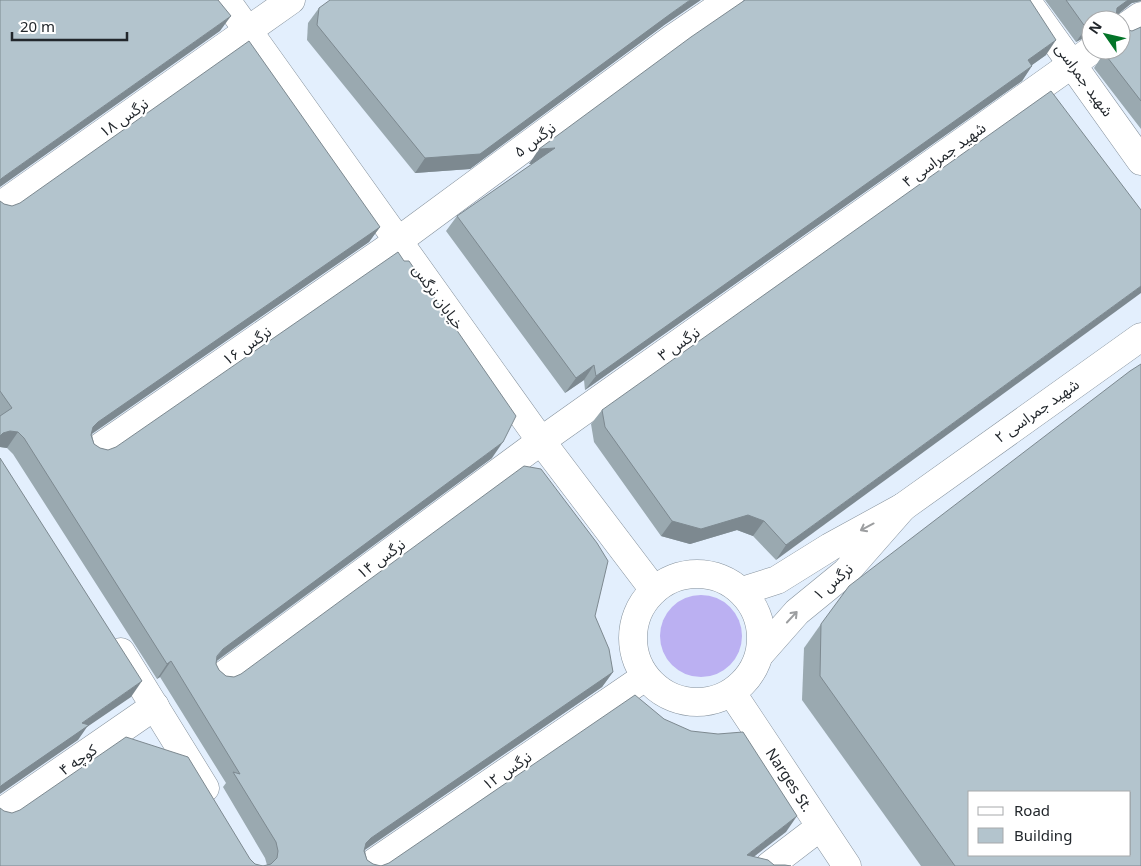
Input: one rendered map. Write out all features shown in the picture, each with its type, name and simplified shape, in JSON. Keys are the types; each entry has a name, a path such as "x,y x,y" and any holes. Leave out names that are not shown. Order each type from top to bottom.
{"street":[{"name":"خیابان نرگس","path":"226,0 541,441 654,590"},
{"name":"نرگس ۱۸","path":"0,206 291,0"},
{"name":"نرگس ۵","path":"398,241 672,39 729,0"},
{"name":"شهید جمراسی","path":"1026,0 1081,56"},
{"name":"شهید جمراسی ۴","path":"816,247 1081,58"},
{"name":"شهید جمراسی","path":"1084,60 1141,161"},
{"name":"نرگس ۱۶","path":"96,450 398,241"},
{"name":"نرگس ۳","path":"541,441 816,247"},
{"name":"شهید جمراسی ۲","path":"934,484 1141,337"},
{"name":"نرگس ۱۴","path":"221,677 541,441"},
{"name":"نرگس ۱","path":"742,591 777,580 830,547 903,508 934,484"},
{"name":"نرگس ۱","path":"760,654 797,612 846,572 903,508"},
{"path":"688,574 708,574 726,580 742,591 756,609 762,631 760,654 749,676 732,693 714,701 695,703 676,699 658,690 645,677 633,647 636,616 654,590 670,579 688,574"},
{"path":"107,631 216,807"},
{"name":"نرگس ۱۲","path":"369,866 645,677"},
{"name":"Narges St.","path":"732,693 847,866"},
{"name":"کوچه ۴","path":"0,813 155,706"},
{"path":"769,866 820,827"}],"shaded area":[{"path":"701,595 717,599 730,607 738,620 742,636 738,652 730,665 717,673 701,677 685,673 672,665 664,652 660,636 664,620 672,607 685,599"}],"building":[{"path":"0,0 218,0 231,16 0,180"},
{"path":"330,0 690,0 480,154 425,158 317,25 319,8"},
{"path":"745,0 1030,0 1056,40 1028,60 1032,66 596,376 594,365 576,378 457,216 555,148 539,149 691,37"},
{"path":"1066,0 1128,0 1117,10 1081,10 1081,21"},
{"path":"1141,27 1141,101 1109,60 1131,60 1131,31"},
{"path":"249,41 380,227 98,422 93,427 91,435 94,444 108,450 116,447 398,252 404,261 409,261 516,416 503,442 223,649 217,656 216,664 219,670 226,676 234,677 241,674 524,466 541,469 597,543 608,561 595,616 609,649 613,672 371,838 366,843 364,851 367,860 381,866 263,866 271,864 277,858 276,842 233,772 240,774 171,661 167,664 24,438 18,432 10,431 0,436 0,416 12,408 0,391 0,201 12,206 20,203"},
{"path":"1051,91 1141,210 1141,286 786,545 764,521 748,515 701,529 672,521 605,427 602,410"},
{"path":"1141,364 1141,866 955,866 820,676 821,624 849,586"},
{"path":"0,458 142,681 82,723 89,725 0,787"},
{"path":"635,695 664,719 691,731 718,734 743,732 797,816 747,855 768,860 774,865 791,866 381,866 389,863"},
{"path":"126,737 188,757 250,859 255,864 263,866 0,866 0,808 12,813 20,810"}]}
